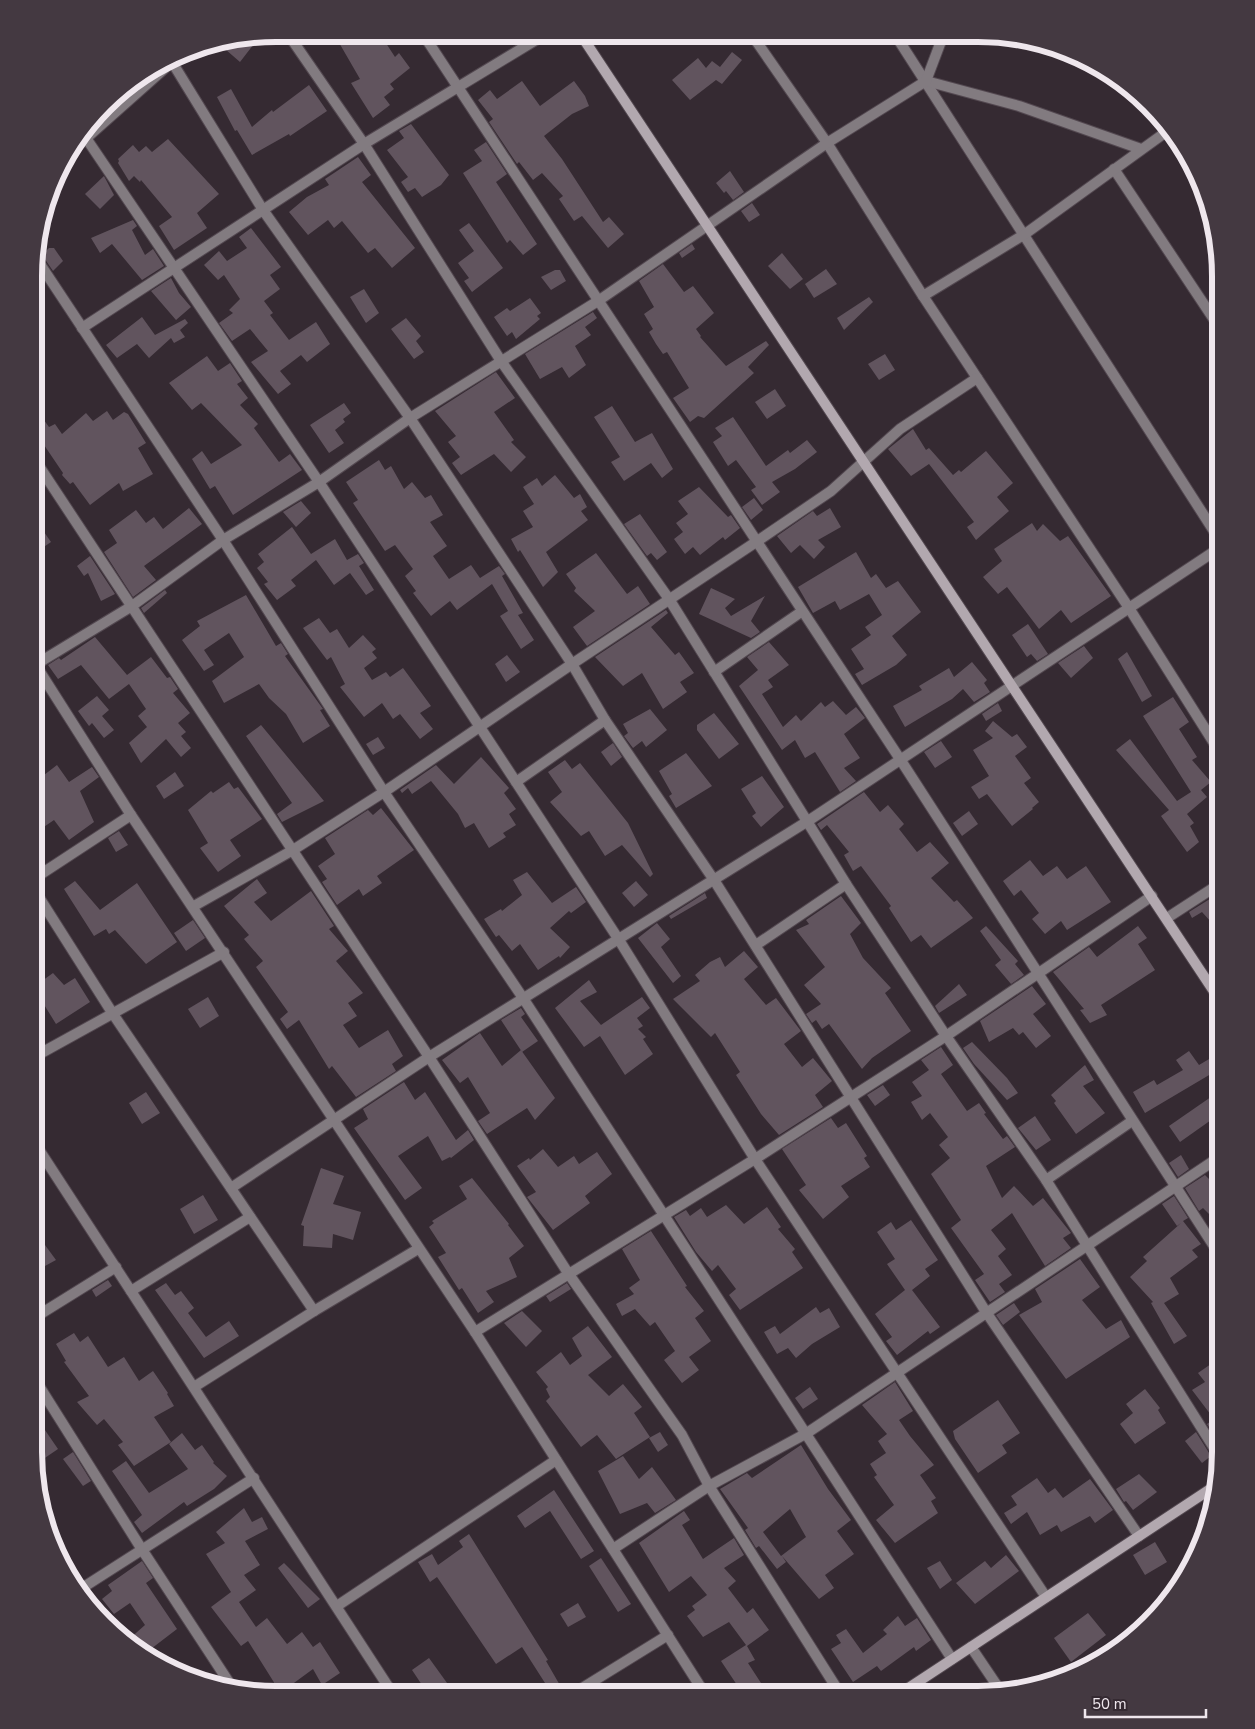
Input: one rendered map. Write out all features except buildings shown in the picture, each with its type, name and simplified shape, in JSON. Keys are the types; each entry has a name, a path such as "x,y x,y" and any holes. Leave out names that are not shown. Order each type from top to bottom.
{"street":[{"path":"294,42 364,144 501,361 669,599 846,884 946,1036 1088,1244 1212,1444"},
{"path":"428,42 801,612 900,759 1212,1243"},
{"path":"82,328 364,144 531,42"},
{"path":"586,42 708,223 862,461 1212,988"},
{"path":"757,42 826,143 923,296 1129,608 1212,740"},
{"path":"900,42 1212,528"},
{"path":"42,661 132,606 223,540 319,482 410,418 598,301 826,143 926,81 941,42"},
{"path":"175,66 263,210 410,418 572,664 605,720 714,880 986,1312 1139,1536"},
{"path":"92,132 157,75"},
{"path":"926,81 1019,106 1141,149"},
{"path":"923,296 1025,234 1164,134"},
{"path":"87,139 319,482 619,940 755,1159 898,1371 1046,1597"},
{"path":"1114,169 1212,316"},
{"path":"43,268 223,540 384,792 523,998 952,1659"},
{"path":"194,906 293,850 384,792 756,542 831,491 862,461 900,429 977,378"},
{"path":"42,469 429,1057 568,1273 682,1435 709,1486 835,1686"},
{"path":"231,1188 429,1057 808,821 1212,553"},
{"path":"714,672 801,612"},
{"path":"42,676 131,815 194,906 418,1250 475,1332 700,1686"},
{"path":"516,782 605,720"},
{"path":"42,873 131,815"},
{"path":"756,945 846,884"},
{"path":"1167,918 1212,889"},
{"path":"475,1332 850,1098 1038,975 1152,896"},
{"path":"42,902 113,1014 314,1311"},
{"path":"42,1053 224,952"},
{"path":"1046,1180 1132,1121"},
{"path":"42,1154 388,1686"},
{"path":"613,1549 709,1486 807,1433 1212,1162"},
{"path":"131,1291 250,1217"},
{"path":"194,1387 314,1311 418,1250"},
{"path":"42,1313 116,1267"},
{"path":"42,1391 141,1548 228,1681"},
{"path":"337,1606 556,1460"},
{"path":"84,1586 141,1548 254,1478"},
{"path":"912,1686 1209,1490"},
{"path":"585,1686 668,1635"},
{"path":"971,1647 997,1686"}]}
